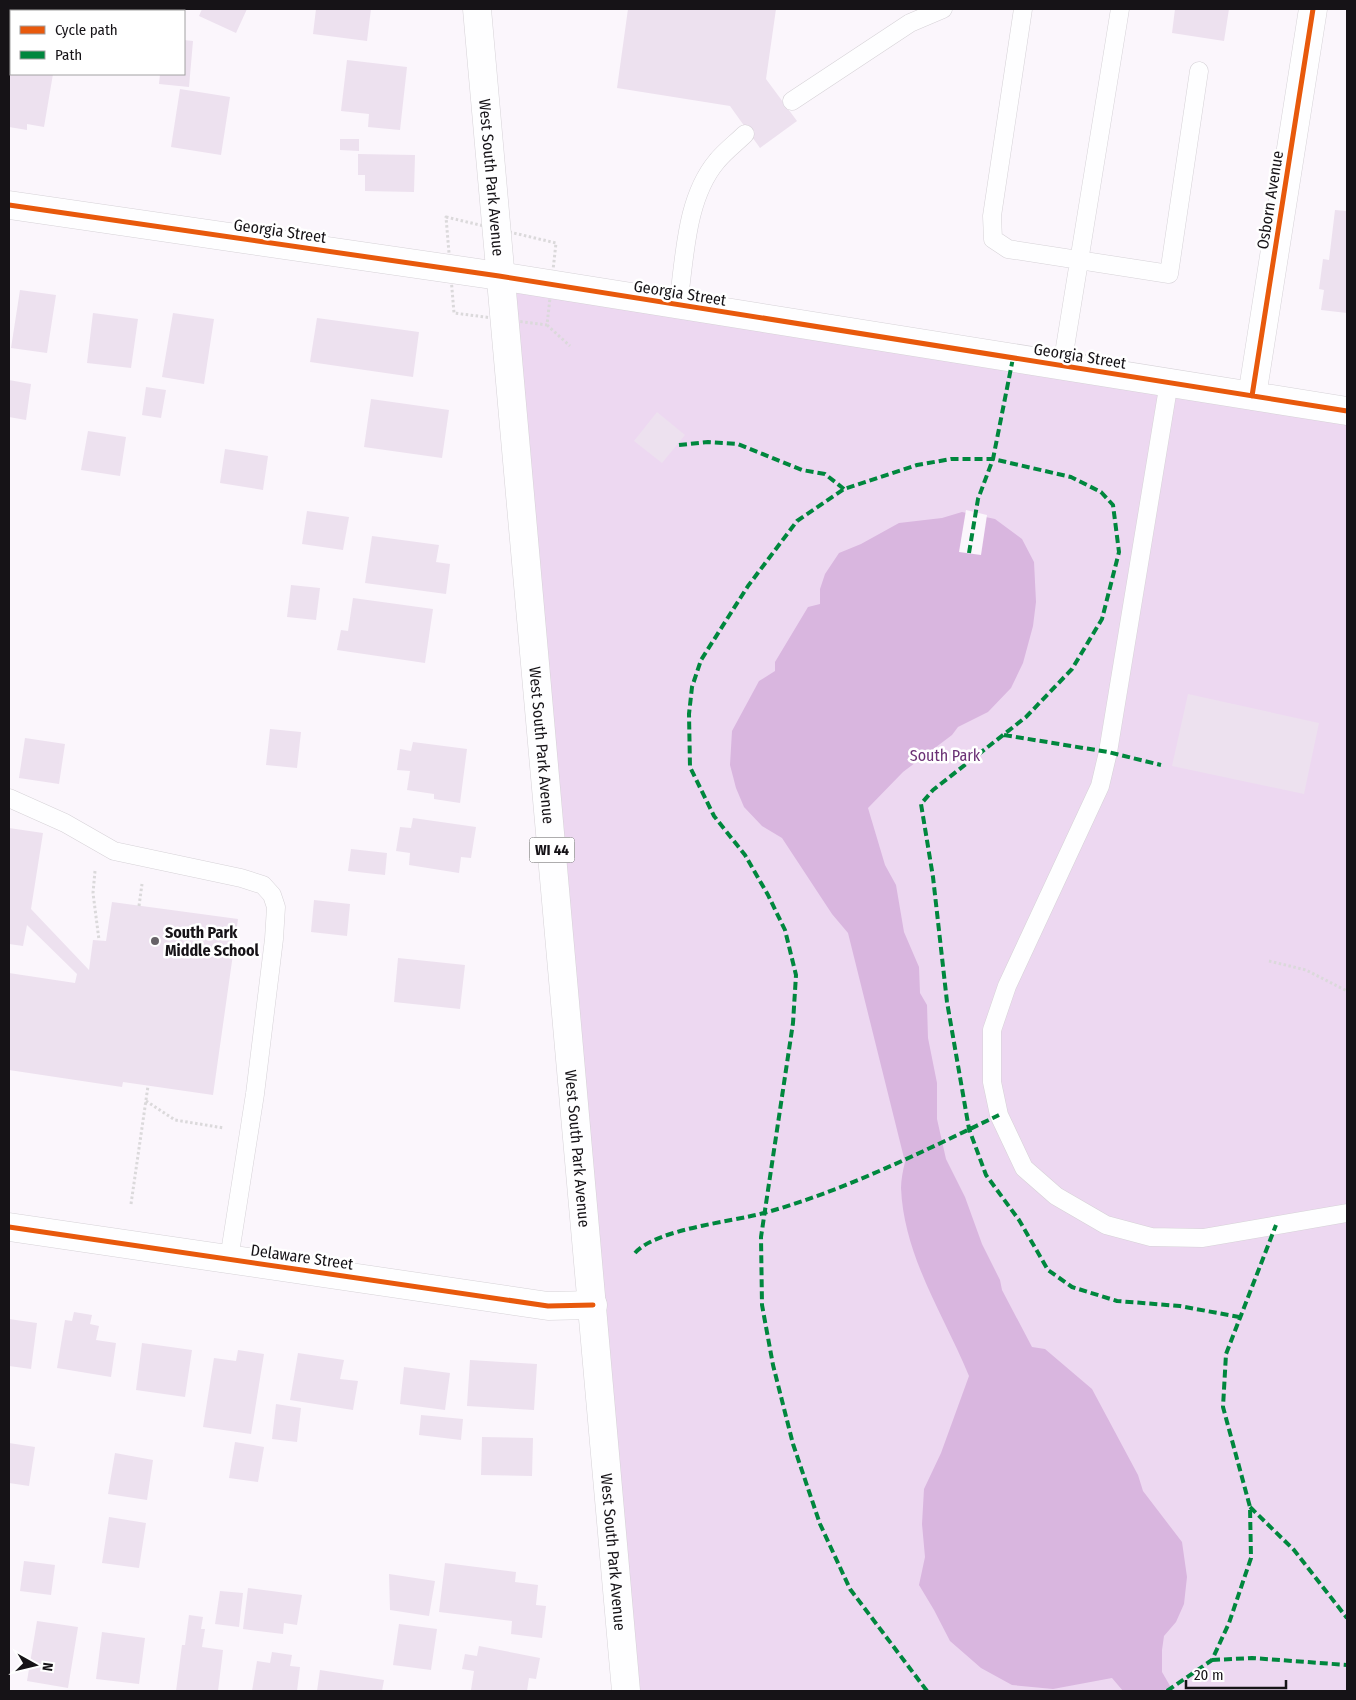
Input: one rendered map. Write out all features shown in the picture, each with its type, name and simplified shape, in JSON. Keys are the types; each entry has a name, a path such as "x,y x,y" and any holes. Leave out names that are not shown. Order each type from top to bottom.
{"street":[{"name":"West South Park Avenue","path":"477,9 499,276 593,1305 626,1691"},
{"name":"Osborn Avenue","path":"1252,396 1313,9"},
{"name":"Georgia Street","path":"9,205 499,276 1347,411"},
{"name":"Delaware Street","path":"9,1227 548,1306 593,1305"}],"lane":[{"path":"792,101 910,22 943,9"},
{"path":"1023,9 992,216 993,239 1008,249 1169,274 1199,71"},
{"path":"1062,366 1120,9"},
{"path":"678,305 688,234 699,190 716,161 745,134"},
{"path":"1169,382 1159,454 1108,752 1100,786 1007,986 992,1030 992,1082 995,1098 999,1115 1024,1168 1056,1196 1106,1225 1151,1237 1203,1238 1347,1214"},
{"path":"9,798 65,823 98,843 131,855 241,878 263,885 272,894 276,907 276,925 250,1131 229,1259"}],"path":[{"path":"547,325 570,346"},
{"path":"98,843 93,893 99,940"},
{"path":"1269,961 1306,970 1347,991"},
{"path":"131,1204 148,1086"},
{"path":"146,1101 175,1120 250,1131"}],"green space":[{"name":"South Park","path":"499,276 1347,410 1347,1691 623,1691"}],"shaded area":[{"path":"962,512 995,519 1022,539 1034,562 1036,602 1033,626 1023,663 1011,688 988,712 958,727 952,735 903,772 868,808 885,865 896,885 904,932 919,967 920,993 927,1005 928,1038 937,1083 937,1119 946,1159 965,1197 982,1244 1000,1280 1002,1290 1032,1347 1045,1349 1092,1389 1138,1475 1143,1491 1182,1542 1187,1577 1184,1604 1176,1622 1164,1636 1162,1650 1162,1672 1173,1691 1123,1691 1112,1678 1053,1689 1012,1685 981,1668 950,1641 919,1585 925,1557 922,1524 924,1489 941,1453 969,1376 917,1262 909,1238 901,1188 905,1162 848,933 832,914 782,838 762,826 744,807 736,788 730,765 732,731 759,681 775,671 775,662 808,607 820,604 820,589 825,574 839,553 861,544 899,523 942,518"}],"pier":[{"path":"966,510 987,515 981,555 959,552"}],"building":[{"path":"202,9 247,9 236,33 199,16"},
{"path":"316,9 371,9 367,41 313,34"},
{"path":"628,9 776,9 766,79 797,121 760,148 730,106 617,88"},
{"path":"1175,9 1229,9 1224,41 1172,33"},
{"path":"185,40 193,41 189,87 159,84 160,75 185,75"},
{"path":"9,54 10,75 53,75 44,127 27,124 27,130 9,127"},
{"path":"347,60 407,67 400,130 368,127 369,114 341,111"},
{"path":"180,89 230,97 221,155 171,147"},
{"path":"340,139 359,139 359,151 340,150"},
{"path":"358,154 415,155 414,192 365,191 365,175 358,175"},
{"path":"1335,210 1347,211 1347,313 1321,310 1324,290 1319,289 1323,259 1329,260"},
{"path":"20,290 56,295 47,353 11,348"},
{"path":"93,313 138,319 131,368 87,363"},
{"path":"173,313 214,319 204,384 162,377"},
{"path":"317,318 419,332 413,377 310,362"},
{"path":"9,380 31,384 26,420 9,417"},
{"path":"146,387 166,390 161,418 142,415"},
{"path":"371,399 449,410 442,458 364,447"},
{"path":"657,412 685,435 662,463 634,441"},
{"path":"88,431 126,437 120,476 81,470"},
{"path":"225,449 268,456 263,490 220,483"},
{"path":"307,511 349,517 343,550 302,544"},
{"path":"372,536 439,545 436,562 450,564 446,594 365,583"},
{"path":"291,585 320,588 316,620 287,617"},
{"path":"353,598 433,609 425,663 337,650 341,630 348,631"},
{"path":"1188,694 1319,723 1304,794 1172,766"},
{"path":"270,729 301,732 297,768 266,765"},
{"path":"25,738 65,744 59,784 19,778"},
{"path":"413,742 467,749 460,803 434,799 434,794 407,790 410,771 397,770 400,749 411,751"},
{"path":"413,818 476,827 471,858 461,857 459,873 409,865 410,853 396,851 400,827 411,828"},
{"path":"9,828 43,833 31,909 89,970 93,940 106,941 112,902 238,919 213,1095 123,1082 122,1087 9,1070 9,973 75,983 77,974 27,925 23,946 9,944"},
{"path":"351,849 387,853 385,875 348,871"},
{"path":"314,900 350,904 347,936 311,932"},
{"path":"398,958 465,965 460,1009 394,1002"},
{"path":"74,1312 92,1315 90,1324 99,1326 96,1340 116,1343 111,1377 57,1368 65,1320 72,1321"},
{"path":"9,1319 37,1323 31,1369 9,1366"},
{"path":"142,1343 192,1350 185,1397 136,1390"},
{"path":"238,1350 264,1354 251,1434 203,1427 214,1358 236,1361"},
{"path":"298,1353 344,1360 340,1379 358,1381 353,1410 290,1400"},
{"path":"470,1360 537,1364 534,1410 467,1406"},
{"path":"404,1367 450,1373 445,1410 400,1404"},
{"path":"276,1404 301,1408 297,1442 272,1439"},
{"path":"421,1415 463,1419 461,1440 419,1435"},
{"path":"482,1437 533,1438 532,1476 481,1475"},
{"path":"235,1442 264,1447 258,1482 229,1478"},
{"path":"9,1443 35,1447 29,1486 9,1483"},
{"path":"115,1453 153,1460 147,1500 108,1494"},
{"path":"109,1517 146,1523 139,1568 102,1563"},
{"path":"24,1561 55,1565 51,1595 20,1591"},
{"path":"445,1563 516,1572 515,1582 538,1585 536,1605 546,1606 542,1638 511,1634 512,1621 439,1612"},
{"path":"389,1574 435,1581 429,1616 390,1610"},
{"path":"248,1588 302,1595 297,1625 284,1623 283,1634 243,1629"},
{"path":"220,1591 243,1593 239,1627 215,1624"},
{"path":"189,1615 203,1617 201,1629 205,1629 202,1647 223,1650 218,1691 176,1691 182,1645 185,1645"},
{"path":"37,1621 78,1627 68,1688 27,1681"},
{"path":"399,1624 437,1629 431,1670 393,1665"},
{"path":"102,1632 145,1638 139,1684 96,1679"},
{"path":"479,1646 540,1658 536,1679 529,1678 527,1691 471,1690 474,1671 462,1669 465,1654 477,1656"},
{"path":"272,1652 292,1655 290,1666 300,1667 297,1691 252,1691 257,1661 270,1663"},
{"path":"320,1670 384,1680 382,1691 317,1691"}],"marked path":[{"path":"969,553 978,499 993,459 1013,358"},
{"path":"679,445 708,442 738,444 802,470 825,474 844,489"},
{"path":"927,1691 850,1589 820,1524 793,1444 773,1365 762,1305 761,1237 793,1023 796,975 785,930 768,895 745,855 714,816 690,767 689,714 692,687 701,660 748,586 797,521 844,489 917,465 951,459 993,459 1071,477 1101,492 1113,505 1119,552 1102,619 1072,669 1026,717 933,790 921,804 933,877 947,1002 969,1129 986,1175 1019,1220 1048,1270 1072,1287 1117,1301 1180,1306 1239,1317"},
{"path":"1004,735 1108,752 1161,765"},
{"path":"635,1253 645,1245 676,1232 764,1213 854,1182 999,1115"},
{"path":"1167,1691 1212,1660 1229,1623 1251,1558 1250,1507 1223,1407 1226,1354 1276,1225"},
{"path":"1250,1507 1294,1550 1347,1618"},
{"path":"1212,1660 1252,1658 1347,1665"}],"cycle path":[{"path":"1252,396 1313,9"},
{"path":"9,205 499,276 1347,411"},
{"path":"9,1227 548,1306 593,1305"}],"place":[{"name":"South Park Middle School","path":"155,941"}]}
